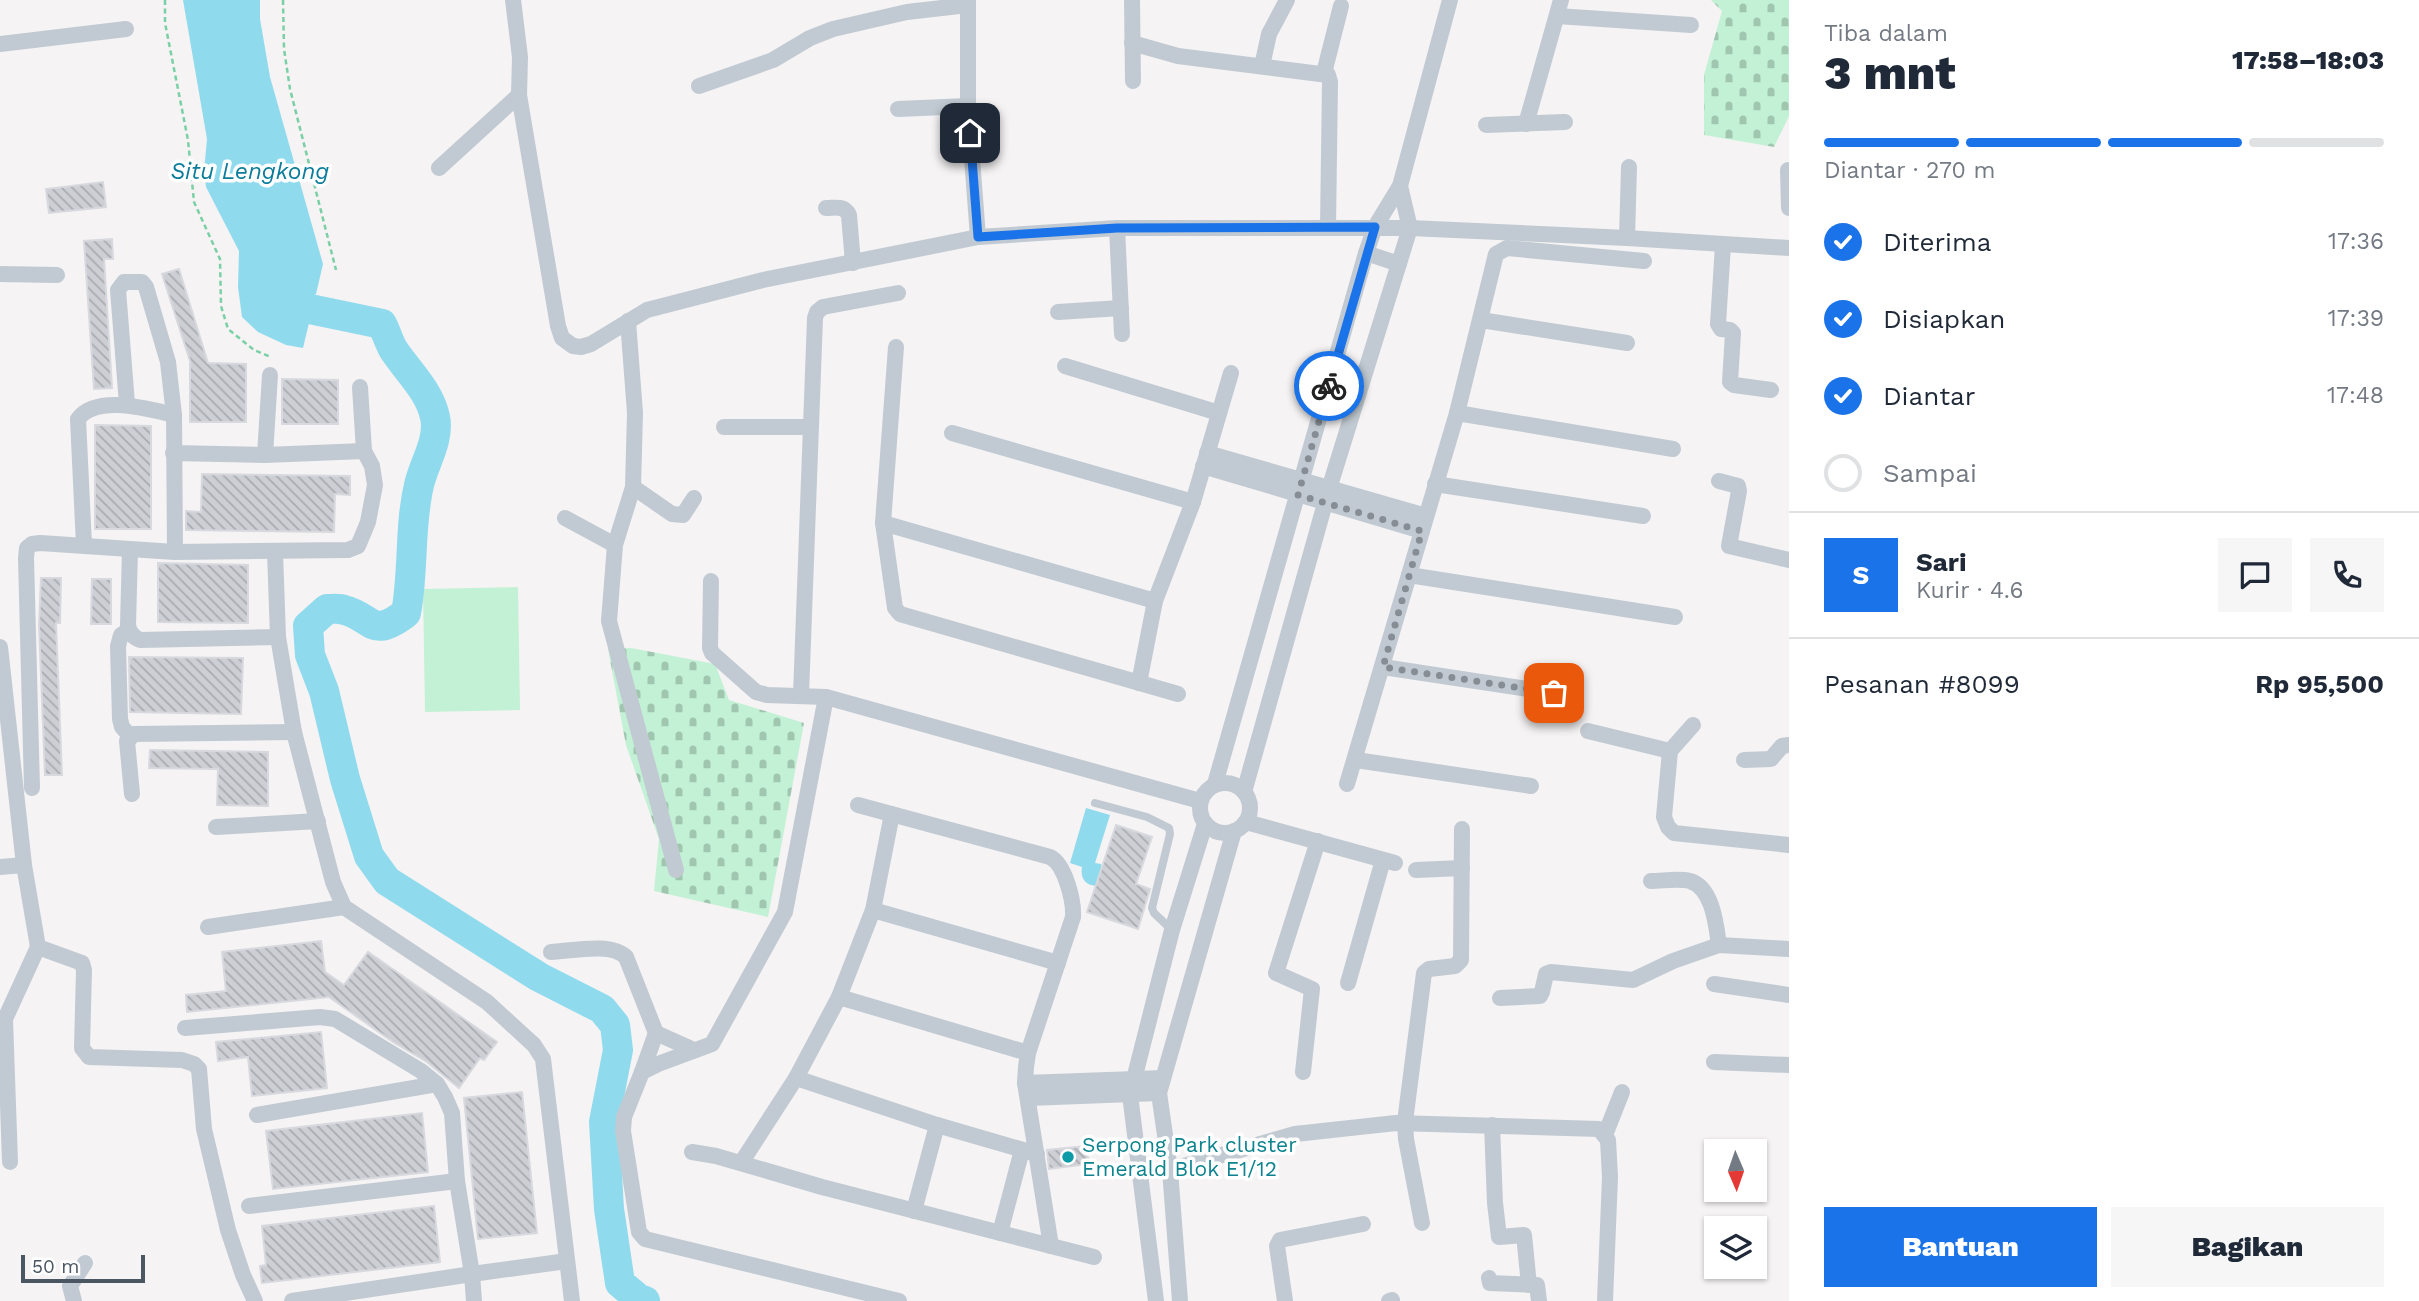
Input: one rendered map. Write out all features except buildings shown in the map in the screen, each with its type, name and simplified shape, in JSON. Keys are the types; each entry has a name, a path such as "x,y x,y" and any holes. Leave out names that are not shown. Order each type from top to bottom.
{"street":[{"path":"513,0 520,57 519,95 558,326 562,338 573,346 591,344 647,310 682,300 763,280 978,237 1117,228 1375,227 1789,248"},
{"path":"1132,0 1133,81"},
{"path":"1262,66 1269,34 1287,0"},
{"path":"1348,983 1389,861 1318,841 1240,827 1218,832 1205,824 1201,817 1200,802 1215,784 1366,253 1375,227 1400,186 1450,0"},
{"path":"699,86 773,60 810,38 881,8 968,3 968,107 978,237"},
{"path":"1324,73 1340,6"},
{"path":"1527,124 1559,8 1691,25"},
{"path":"0,44 126,29"},
{"path":"1132,43 1178,56 1328,75 1328,228"},
{"path":"439,168 519,95"},
{"path":"898,109 968,107"},
{"path":"1486,125 1565,122"},
{"path":"1627,238 1629,167"},
{"path":"1788,170 1789,208"},
{"path":"1244,792 1328,496 1410,228 1400,186"},
{"path":"826,208 841,207 849,215 853,263"},
{"path":"1117,228 1122,334"},
{"path":"1723,244 1718,324 1720,329 1730,330 1734,335 1730,382 1772,390"},
{"path":"1347,784 1457,413 1496,254 1503,249 1644,261"},
{"path":"1366,253 1399,264"},
{"path":"0,274 57,275"},
{"path":"127,404 118,290 124,282 142,282 146,287 168,362 173,415 175,552"},
{"path":"801,695 817,312 823,307 898,293"},
{"path":"1058,312 1121,308"},
{"path":"1481,320 1628,343"},
{"path":"628,321 635,413 633,487 615,545 609,621 676,870"},
{"path":"896,347 883,523 895,608 900,614 1178,694"},
{"path":"1065,366 1219,413"},
{"path":"1139,683 1155,601 1193,502 1231,373"},
{"path":"265,454 270,375"},
{"path":"32,788 26,552 32,544 175,552 348,550 358,546 368,522 375,485 372,466 363,451 360,387"},
{"path":"84,545 78,419 90,409 127,404 173,415"},
{"path":"1457,413 1673,449"},
{"path":"724,427 811,427"},
{"path":"952,433 1193,502"},
{"path":"173,453 363,451"},
{"path":"1205,459 1424,523"},
{"path":"1719,481 1738,486 1740,491 1730,546 1789,561"},
{"path":"1435,484 1643,516"},
{"path":"633,487 671,514 678,516 683,515 694,498"},
{"path":"565,518 615,545"},
{"path":"883,523 1155,601"},
{"path":"130,550 129,630 140,640 278,637"},
{"path":"275,552 278,637 294,732 333,883 344,908 480,996 534,1045 543,1059 572,1301"},
{"path":"1409,575 1675,617"},
{"path":"711,581 712,653 756,692 767,695 826,697 1200,802"},
{"path":"129,630 121,635 118,646 120,719 122,727 130,737"},
{"path":"0,647 4,711 24,865 38,947 3,1020 10,1162"},
{"path":"1383,667 1554,693"},
{"path":"642,1073 712,1044 785,912 826,697"},
{"path":"1693,725 1670,751 1664,817 1668,827 1674,834 1789,845"},
{"path":"1588,731 1670,751"},
{"path":"132,794 128,741 134,734 294,732"},
{"path":"1744,760 1771,759 1782,746 1789,745"},
{"path":"1356,760 1531,786"},
{"path":"1180,1301 1161,1085 1240,827 1250,807 1244,792 1231,783 1215,784"},
{"path":"858,805 1057,860 1073,910 1028,1053 1026,1090 1030,1152 1051,1246"},
{"path":"741,1163 796,1078 839,997 873,910 892,814"},
{"path":"215,827 318,821"},
{"path":"1156,1301 1130,1095 1172,930 1205,824"},
{"path":"1422,1223 1405,1122 1424,974 1429,969 1455,966 1461,960 1462,829"},
{"path":"1303,1072 1312,989 1276,973 1318,841"},
{"path":"0,867 24,865"},
{"path":"1416,870 1462,869"},
{"path":"1651,881 1693,882 1703,891 1709,901 1719,945"},
{"path":"208,927 344,908"},
{"path":"873,910 1058,962"},
{"path":"1500,998 1540,996 1546,974 1551,972 1633,980 1673,961 1719,945 1789,949"},
{"path":"38,947 82,963 84,1053 89,1056 182,1060 199,1069 204,1129 228,1230 255,1301"},
{"path":"551,952 611,948 621,952 626,957 656,1033 622,1124 641,1236 652,1241 899,1301"},
{"path":"1714,984 1789,995"},
{"path":"839,997 1028,1053"},
{"path":"185,1027 328,1017 421,1071 437,1084 452,1113 457,1181 474,1301"},
{"path":"656,1033 694,1050"},
{"path":"1714,1062 1789,1065"},
{"path":"796,1078 937,1125 1030,1152"},
{"path":"1026,1090 1135,1079 1161,1085"},
{"path":"257,1115 437,1084"},
{"path":"1026,1090 1130,1095 1161,1085"},
{"path":"1605,1135 1622,1092"},
{"path":"1170,1170 1295,1134 1405,1122 1599,1129 1608,1140 1611,1177 1605,1301"},
{"path":"914,1211 937,1125"},
{"path":"1492,1125 1499,1237 1524,1235 1529,1284"},
{"path":"692,1152 1094,1257"},
{"path":"1000,1233 1030,1152"},
{"path":"249,1206 457,1181"},
{"path":"1285,1301 1277,1246 1280,1240 1363,1224"},
{"path":"292,1301 567,1261"},
{"path":"74,1301 70,1286 85,1263"},
{"path":"1489,1278 1490,1283 1537,1285 1539,1301"}],"lane":[{"path":"1095,803 1147,817 1169,828 1170,835 1152,908 1172,930"}],"path":[{"path":"165,0 165,23 188,140 194,202 220,260 221,306 228,329 254,350 271,357"},
{"path":"283,0 284,49 290,89 336,270"}],"green space":[{"path":"1711,0 1789,0 1789,116 1774,147 1704,135 1704,75 1722,11"},
{"path":"518,587 520,710 425,712 423,589"},
{"path":"631,648 715,664 729,700 804,723 768,917 654,891 659,839 626,745 608,649"}],"water":[{"name":"Situ Lengkong","path":"183,0 260,0 260,19 270,77 323,264 316,294 306,307 304,318 309,323 303,348 286,345 258,332 242,317 238,287 239,251 206,187 204,171 207,139"},
{"path":"1086,808 1110,815 1095,863 1101,864 1102,870 1096,886 1084,880 1082,867 1070,863"}],"waterway":[{"path":"282,276 284,285 305,308 382,324 393,349 428,398 435,417 433,443 416,501 406,613 386,625 379,626 354,613 327,609 308,626 310,655 324,691 345,779 369,856 387,881 539,977 602,1009 615,1025 618,1050 604,1122 609,1209 620,1283 645,1301"}],"way so far":[{"path":"1329,386 1298,495 1422,531 1383,667 1554,693"}],"place":[{"name":"Serpong Park cluster Emerald Blok E1/12","path":"1068,1157"}],"route":[{"path":"970,133 978,237 1117,228 1375,227 1329,386"}]}
